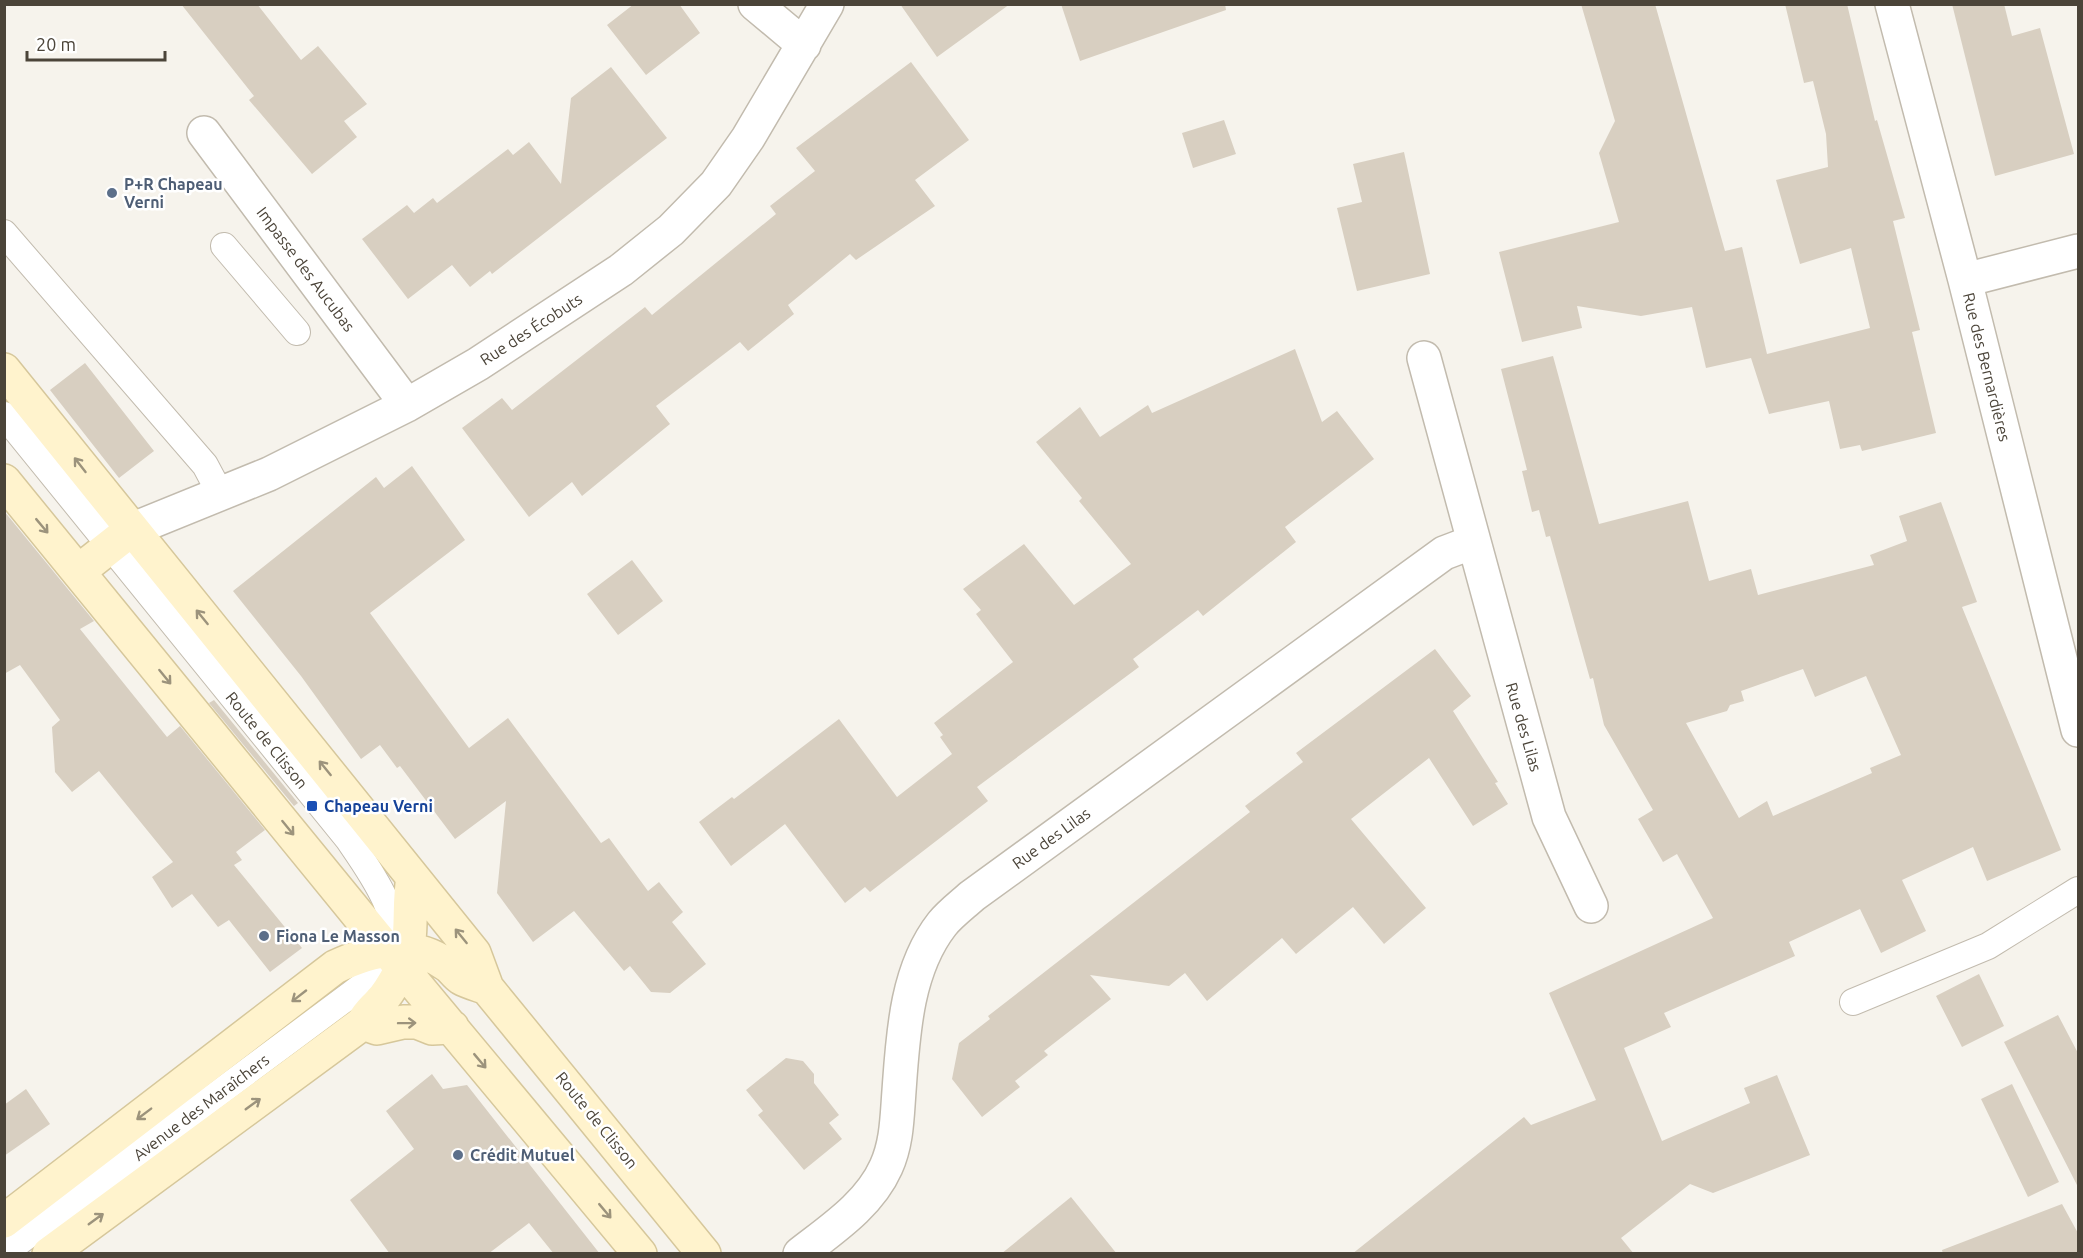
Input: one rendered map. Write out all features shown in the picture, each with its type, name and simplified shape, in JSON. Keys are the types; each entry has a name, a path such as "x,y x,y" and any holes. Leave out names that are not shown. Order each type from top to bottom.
{"main road":[{"name":"Route de Clisson","path":"4,370 121,539 413,878 474,953 487,988 704,1254"},
{"path":"4,481 341,893 396,954 452,1027 640,1254"},
{"path":"79,571 121,539"},
{"path":"396,954 413,878"},
{"path":"335,967 346,925 345,906 341,893"},
{"name":"Avenue des Maraîchers","path":"4,1221 335,967 363,954 396,954 380,1002 368,1012 363,1023 49,1254"},
{"name":"Route de Clisson","path":"396,954 447,964 460,978 487,988"},
{"path":"363,1023 377,1028 403,1022 417,1022 432,1028 452,1027"}],"street":[{"path":"755,4 804,45"},
{"name":"Rue des Écobuts","path":"121,539 269,474 407,405 478,364 621,270 671,230 716,184 804,45 827,4"},
{"name":"Rue des Bernardières","path":"1892,4 1965,280 2079,730"},
{"name":"Impasse des Aucubas","path":"204,133 407,405"},
{"path":"1965,280 2079,251"},
{"name":"Rue des Lilas","path":"1424,358 1549,817 1591,906"},
{"name":"Rue des Lilas","path":"800,1254 849,1216 871,1192 886,1168 895,1141 904,1028 924,952 943,923 972,896 1444,553 1473,542"}],"lane":[{"path":"4,233 205,465 221,495"},
{"path":"224,246 297,332"},
{"name":"Route de Clisson","path":"4,415 121,539 348,839 379,886 390,910 396,954"},
{"path":"1853,1002 1988,946 2079,890"},
{"name":"Avenue des Maraîchers","path":"4,1253 355,993 381,972 396,954"}],"building":[{"path":"181,4 257,4 301,60 318,46 367,104 344,121 357,137 312,174 249,100 254,96"},
{"path":"634,4 679,4 700,33 646,75 607,25"},
{"path":"900,4 1010,4 937,57"},
{"path":"1061,4 1225,4 1226,10 1080,61"},
{"path":"1581,4 1655,4 1725,251 1742,247 1767,354 1870,328 1851,248 1800,264 1776,180 1828,167 1826,134 1813,81 1804,83 1785,4 1847,4 1875,121 1877,120 1905,218 1893,221 1920,330 1912,332 1936,433 1862,451 1860,445 1840,449 1829,401 1769,414 1751,358 1706,368 1692,307 1641,316 1577,306 1582,328 1522,342 1499,252 1619,222 1599,153 1615,121"},
{"path":"1952,4 2004,4 2012,36 2040,28 2074,154 1995,176"},
{"path":"911,62 969,140 915,180 935,206 856,260 850,254 788,305 794,314 748,351 740,342 656,406 670,424 582,496 572,482 529,517 462,428 502,398 512,410 645,307 652,315 776,214 770,206 815,171 796,148"},
{"path":"611,67 667,138 492,274 490,271 470,287 452,265 408,299 362,239 407,205 414,213 433,198 437,203 508,149 513,155 529,142 561,184 571,98"},
{"path":"1224,120 1236,154 1193,168 1182,133"},
{"path":"1404,152 1430,274 1357,291 1337,208 1362,202 1353,164"},
{"path":"1295,349 1322,422 1337,411 1374,459 1285,527 1296,542 1203,616 1198,610 1133,659 1139,667 977,787 988,801 870,892 865,887 845,903 785,824 731,866 699,822 732,797 734,799 839,719 897,797 952,754 940,737 943,735 934,723 1013,662 976,614 981,610 963,589 1024,544 1074,605 1131,564 1079,501 1082,498 1036,442 1080,407 1100,437 1148,405 1152,413"},
{"path":"1553,356 1599,524 1688,501 1709,581 1751,569 1758,595 1874,565 1870,555 1907,541 1899,516 1941,502 1977,602 1962,607 2061,850 1987,881 1973,847 1902,880 1926,931 1881,953 1860,909 1789,942 1795,956 1664,1013 1671,1027 1624,1048 1662,1141 1750,1103 1744,1088 1777,1075 1810,1155 1713,1193 1690,1184 1621,1238 1634,1254 1352,1254 1524,1117 1531,1125 1596,1100 1549,993 1713,918 1677,854 1663,862 1638,819 1653,810 1604,725 1593,678 1590,679 1550,536 1546,537 1539,510 1532,512 1522,471 1527,470 1501,369","holes":["1803,669 1815,697 1866,676 1901,755 1870,768 1872,773 1773,816 1767,801 1739,818 1686,723 1727,711 1730,705 1744,701 1741,691"]},
{"path":"85,363 154,451 119,478 50,390"},
{"path":"412,466 465,540 370,613 469,748 508,718 601,843 609,838 648,891 659,882 683,912 672,922 706,964 670,993 651,992 630,966 624,971 574,911 533,942 497,893 506,801 455,839 400,766 397,768 380,745 361,759 301,676 233,591 376,477 384,488"},
{"path":"4,511 94,621 80,629 167,737 180,726 265,830 236,852 242,860 234,865 302,948 270,972 229,920 218,927 192,894 172,908 152,877 173,862 99,771 72,792 55,772 52,727 60,720 20,665 4,674"},
{"path":"632,560 663,601 618,635 587,594"},
{"path":"1435,649 1471,696 1453,711 1498,782 1495,783 1508,804 1473,826 1429,758 1351,819 1426,908 1384,944 1353,907 1296,954 1282,938 1207,1001 1185,973 1169,986 1090,975 1111,999 1044,1051 1048,1055 1015,1081 1020,1087 982,1117 952,1079 959,1043 990,1019 988,1016 1250,812 1245,806 1303,762 1296,753"},
{"path":"214,700 298,803 294,806 209,703"},
{"path":"1979,974 2004,1026 1962,1047 1936,996"},
{"path":"2058,1015 2079,1055 2079,1189 2004,1042"},
{"path":"786,1058 803,1061 814,1074 814,1083 839,1115 829,1123 842,1139 804,1170 758,1115 763,1111 746,1090"},
{"path":"432,1074 443,1089 467,1085 600,1254 554,1254 529,1223 488,1254 390,1254 350,1200 414,1149 386,1111"},
{"path":"2012,1084 2059,1182 2028,1197 1981,1099"},
{"path":"26,1089 50,1124 4,1156 4,1105"},
{"path":"1071,1197 1117,1254 1001,1254 1055,1210"},
{"path":"2062,1204 2079,1235 2079,1254 1943,1254 1942,1250"}],"place":[{"name":"P+R Chapeau Verni","path":"112,193"},
{"name":"Chapeau Verni","path":"312,806"},
{"name":"Fiona Le Masson","path":"264,936"},
{"name":"Crédit Mutuel","path":"458,1155"}]}
